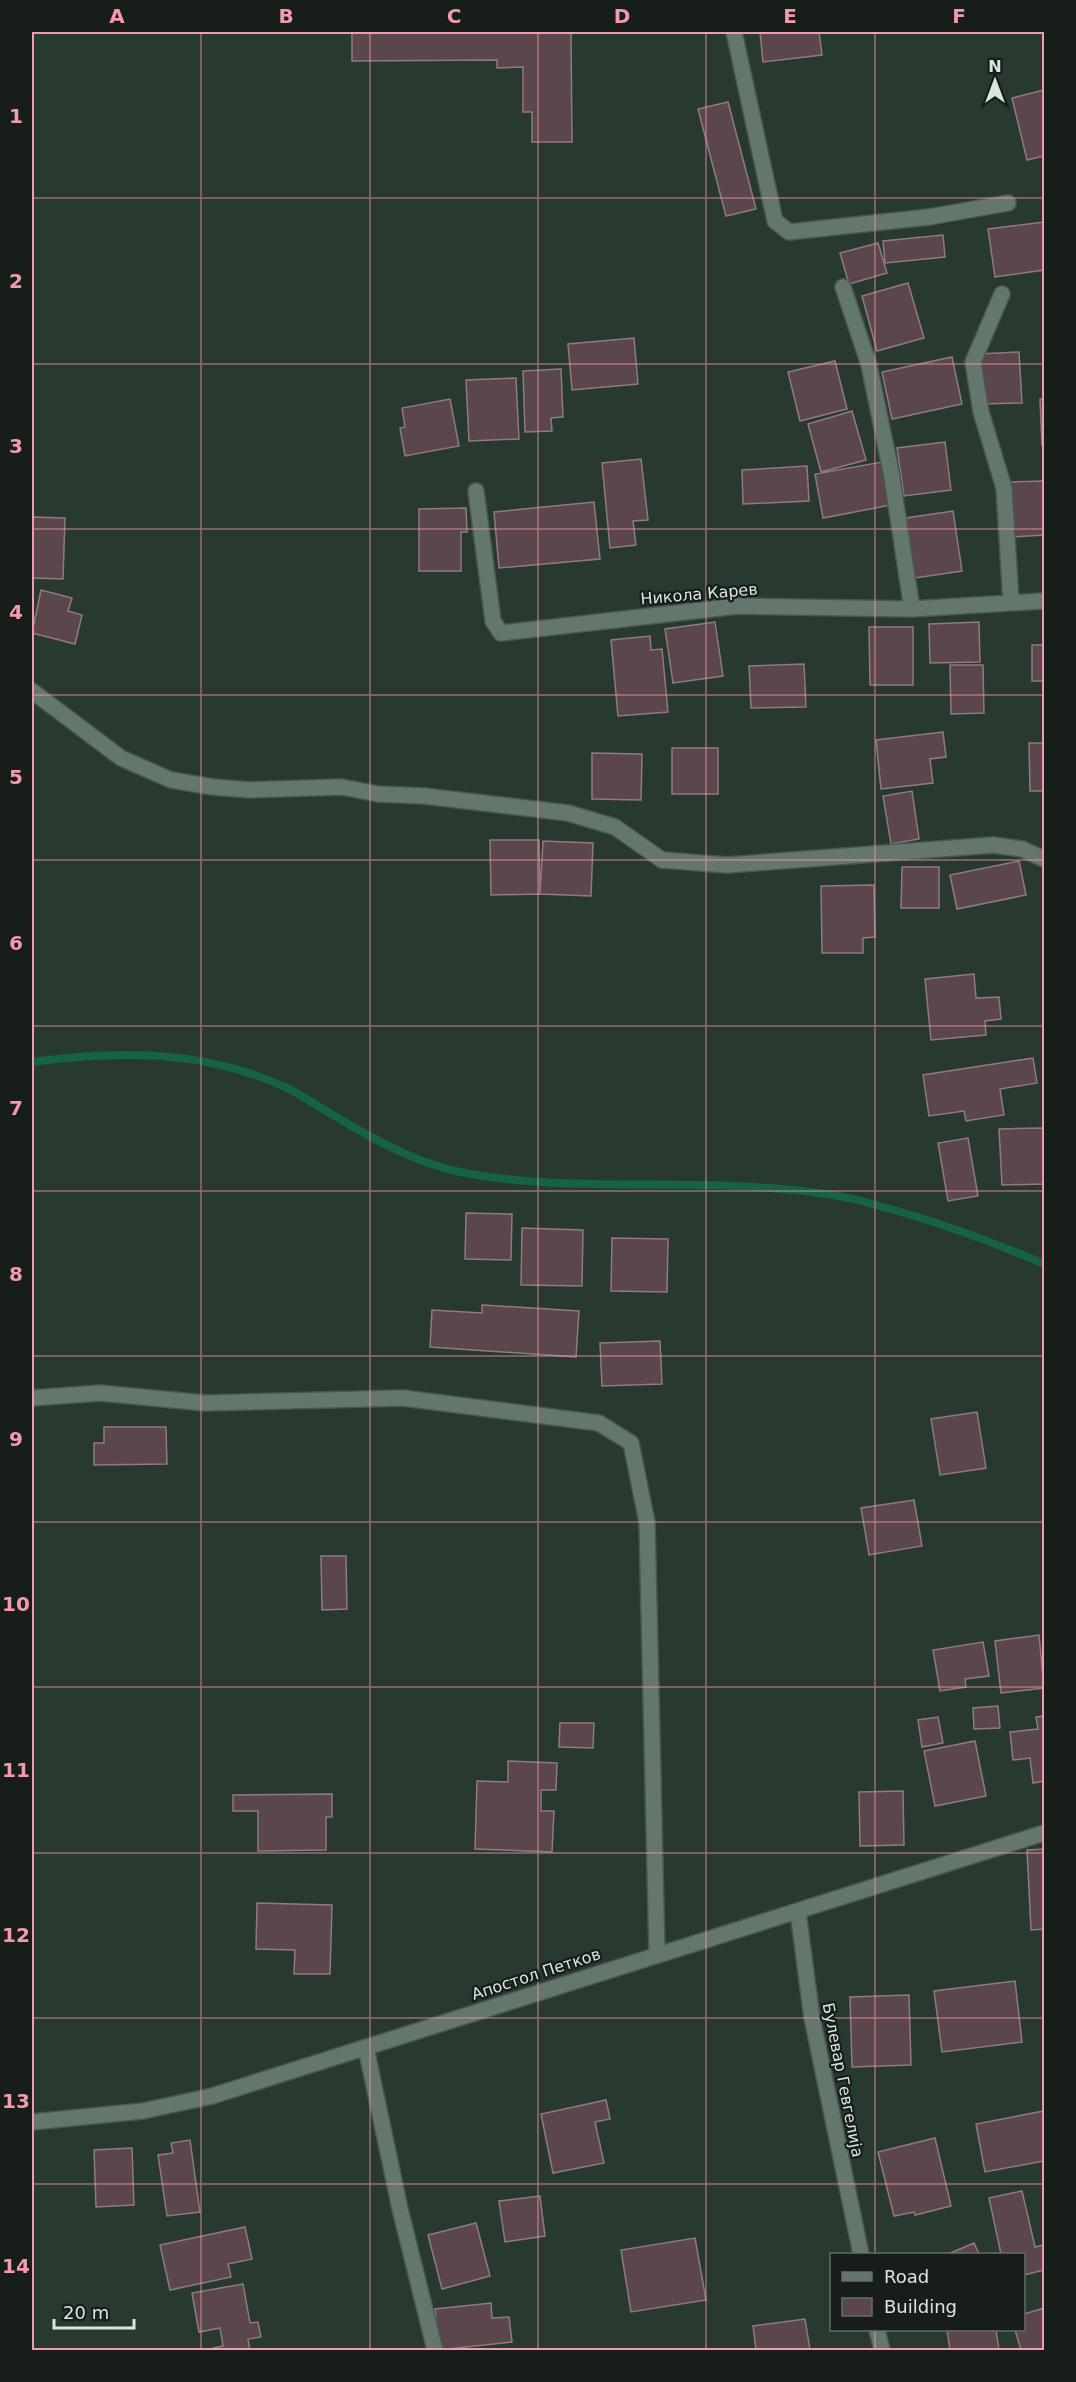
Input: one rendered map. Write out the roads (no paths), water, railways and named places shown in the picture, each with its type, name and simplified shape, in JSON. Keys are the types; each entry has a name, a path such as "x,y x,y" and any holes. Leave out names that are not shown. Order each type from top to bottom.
{"street":[{"path":"734,32 775,221 789,232 929,217 1008,203"},
{"path":"843,287 869,364 891,472 912,609"},
{"path":"1002,294 973,362 981,412 1004,488 1011,602"},
{"name":"Никола Карев","path":"476,491 493,621 501,633 738,606 912,609 1044,601"},
{"path":"32,691 121,758 171,780 250,790 342,787 378,794 424,796 568,813 615,827 662,860 727,864 993,844 1022,849 1044,859"},
{"path":"32,1398 100,1393 205,1403 403,1398 599,1424 631,1443 647,1522 657,1954"},
{"name":"Апостол Петков","path":"32,2122 143,2110 212,2096 1044,1833"},
{"name":"Булевар Гевгелија","path":"798,1912 812,2018 861,2253"},
{"path":"366,2048 400,2209 435,2350"},
{"path":"877,2331 882,2350"}],"waterway":[{"path":"32,1062 128,1055 160,1056 224,1066 290,1089 358,1130 407,1155 442,1168 494,1178 528,1181 734,1186 833,1195 933,1222 1044,1264"}]}
